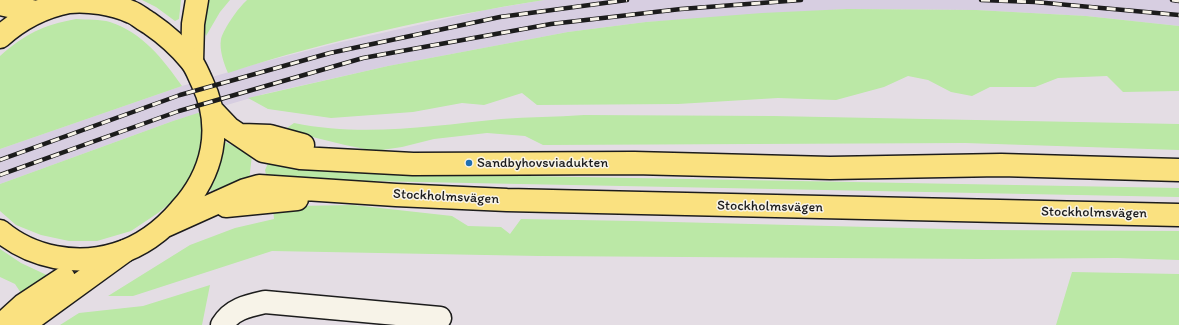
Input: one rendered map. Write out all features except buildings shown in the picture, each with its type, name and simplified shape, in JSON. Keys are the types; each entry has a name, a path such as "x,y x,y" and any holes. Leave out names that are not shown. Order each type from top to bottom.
{"main road":[{"path":"192,62 193,24 197,0"},
{"path":"0,38 11,28 36,12 71,1 90,2 132,12 170,38 192,62 206,91 211,109 213,127 212,153 202,179 188,201 165,226 148,239 125,252 23,325"},
{"path":"0,4 36,12"},
{"path":"211,109 230,128 263,151 300,158 413,164 634,164 830,168 1001,165 1179,170"},
{"name":"Stockholmsvägen","path":"165,226 208,208 360,192 508,200 1179,215"},
{"path":"0,231 35,252 62,259 91,260 125,252"},
{"path":"1,325 23,305 91,260"}],"lane":[{"path":"222,325 228,316 244,307 265,302 440,318"}],"shaded area":[{"path":"544,0 1179,0 1179,26 1086,16 976,10 847,9 646,22 568,32 388,66 264,94 173,121 0,184 0,149 182,86 259,63 337,43 485,10"}],"green space":[{"path":"142,0 181,0 179,19 175,21 156,7"},
{"path":"208,0 230,0 220,12 206,36 203,27"},
{"path":"247,0 544,0 464,14 345,39 228,73 221,52 221,39 232,18"},
{"path":"847,9 976,10 1086,16 1179,26 1179,91 1123,92 1107,76 1058,78 1035,87 990,87 972,96 951,92 928,80 908,76 884,87 836,100 778,98 678,104 537,105 522,93 484,105 462,103 413,112 331,118 268,109 248,98 388,66 568,32 646,22 762,13"},
{"path":"76,19 110,22 132,33 160,57 182,86 0,149 0,56 26,36 54,24"},
{"path":"201,112 205,141 201,158 182,193 158,213 131,231 97,241 69,241 41,235 16,225 0,211 0,184"},
{"path":"584,115 773,116 1179,124 1179,150 965,143 543,145 525,136 487,133 434,139 402,147 375,151 284,130 294,123 320,127 372,130 423,127 501,119"},
{"path":"221,140 252,155 249,181 233,183 211,191 210,189 216,177"},
{"path":"270,159 299,168 361,173 1179,188 1179,197 267,179 265,170"},
{"path":"353,205 452,216 468,226 501,227 510,234 521,219 987,230 1179,231 1179,260 1117,258 979,259 539,256 272,251 133,296 108,296 190,245 235,228 274,219 273,209 295,206"},
{"path":"0,249 21,263 51,277 23,296 15,284 0,277"},
{"path":"1072,272 1179,274 1179,325 1056,325"},
{"path":"210,285 202,325 60,325 79,313 143,306"}],"railway":[{"path":"0,160 180,95 330,53 500,17 627,0"},
{"path":"0,175 179,111 363,58 551,24 681,9 801,0"},
{"path":"981,0 1035,2 1179,15"},
{"path":"1172,0 1179,1"}],"place":[{"name":"Sandbyhovsviadukten","path":"469,163"}]}
